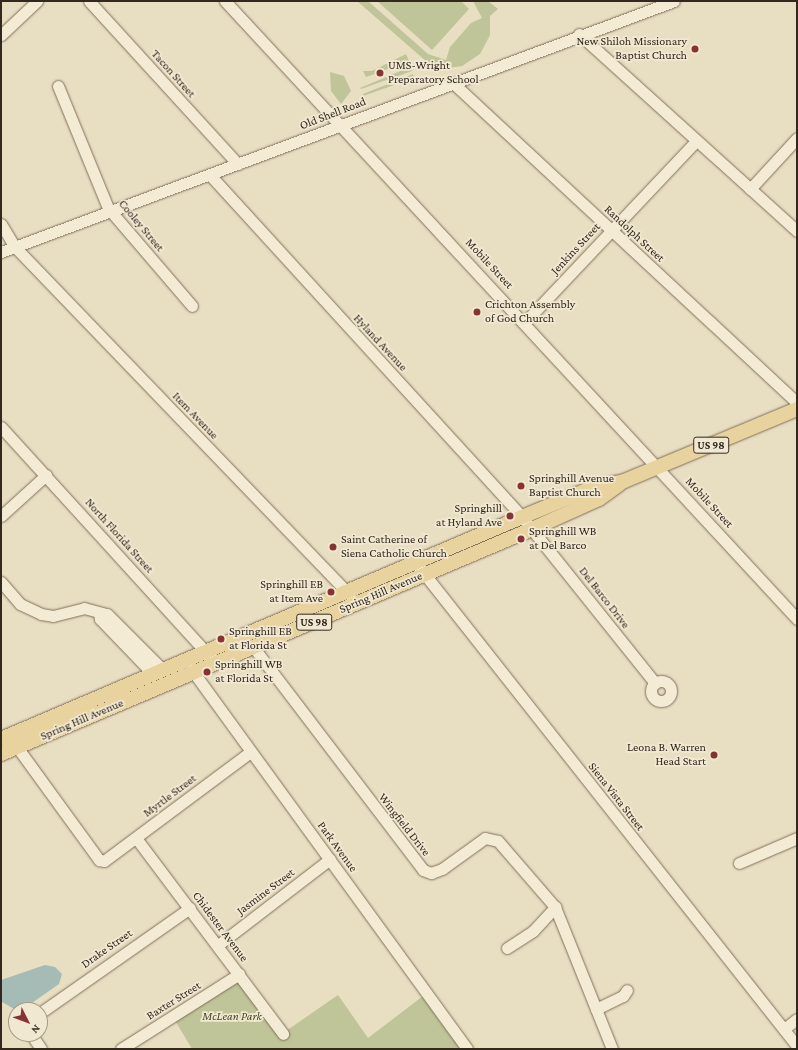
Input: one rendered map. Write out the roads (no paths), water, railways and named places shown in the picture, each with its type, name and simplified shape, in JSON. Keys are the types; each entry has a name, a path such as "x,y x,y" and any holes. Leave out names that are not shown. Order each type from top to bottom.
{"main road":[{"name":"Spring Hill Avenue","path":"1,741 158,672 522,517 594,487 624,481 797,409"},
{"name":"Spring Hill Avenue","path":"1,754 532,529 600,499 624,481"}],"street":[{"path":"1,35 37,1"},
{"name":"Tacon Street","path":"89,1 238,164"},
{"name":"Mobile Street","path":"225,1 526,322 797,619"},
{"name":"Old Shell Road","path":"1,252 210,175 578,34 674,1"},
{"path":"578,34 797,231"},
{"name":"Randolph Street","path":"453,83 797,403"},
{"name":"Cooley Street","path":"58,86 111,212 192,306"},
{"path":"750,189 797,138"},
{"name":"Jenkins Street","path":"526,322 696,141"},
{"name":"Hyland Avenue","path":"210,175 532,529"},
{"name":"Item Avenue","path":"1,224 15,247 357,603"},
{"name":"North Florida Street","path":"1,427 207,651 214,664"},
{"path":"1,516 46,475"},
{"name":"Del Barco Drive","path":"532,529 655,683"},
{"name":"Siena Vista Street","path":"415,562 797,1046"},
{"path":"1,582 20,604 41,614 52,616 84,608 107,614 158,672"},
{"name":"Wingfield Drive","path":"254,648 423,870 431,873 442,869 485,838 498,841 555,907 612,1049"},
{"name":"Park Avenue","path":"187,660 192,673 330,859 467,1049"},
{"path":"1,741 17,747"},
{"name":"Myrtle Street","path":"17,747 99,860 104,861 250,752"},
{"name":"Chidester Avenue","path":"136,838 218,945 283,1034"},
{"path":"739,863 797,838"},
{"name":"Jasmine Street","path":"218,945 330,859"},
{"path":"507,948 533,931 555,907"},
{"name":"Drake Street","path":"48,1007 190,908"},
{"name":"Baxter Street","path":"121,1049 239,974"},
{"path":"596,1009 623,996 627,990"},
{"path":"784,1029 797,1019"}],"water":[{"path":"45,965 55,967 62,974 59,984 33,1002 8,1002 8,1005 2,1002 1,980"}],"place":[{"name":"New Shiloh Missionary Baptist Church","path":"695,49"},
{"name":"UMS-Wright Preparatory School","path":"380,73"},
{"name":"Crichton Assembly of God Church","path":"477,312"},
{"name":"Springhill Avenue Baptist Church","path":"521,486"},
{"name":"Springhill at Hyland Ave","path":"510,516"},
{"name":"Springhill WB at Del Barco","path":"521,539"},
{"name":"Saint Catherine of Siena Catholic Church","path":"333,547"},
{"name":"Springhill EB at Item Ave","path":"331,592"},
{"name":"Springhill EB at Florida St","path":"221,639"},
{"name":"Springhill WB at Florida St","path":"207,672"},
{"name":"Leona B. Warren Head Start","path":"714,755"}],"park label":[{"name":"McLean Park","path":"232,1017"}]}
